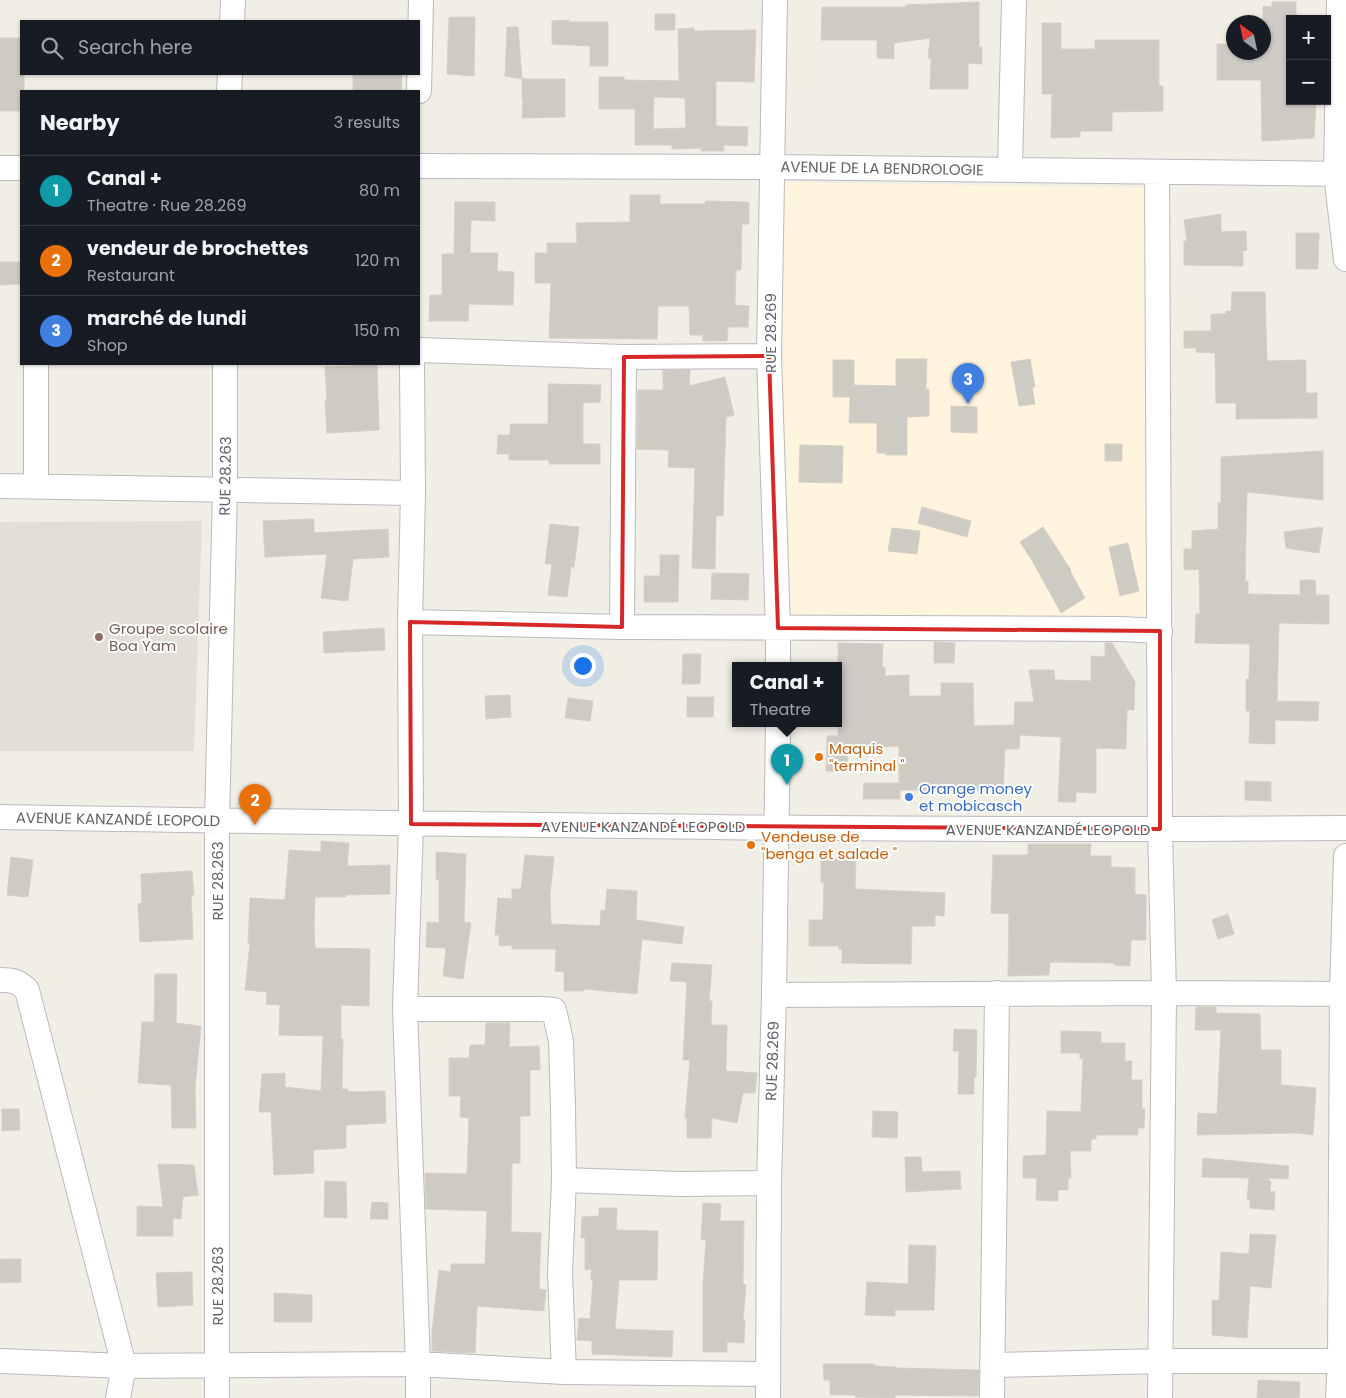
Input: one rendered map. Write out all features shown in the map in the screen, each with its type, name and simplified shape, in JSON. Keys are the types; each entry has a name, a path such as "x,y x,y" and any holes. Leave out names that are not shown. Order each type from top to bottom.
{"street":[{"path":"232,20 233,0"},
{"path":"420,30 421,0"},
{"name":"RUE 28.269","path":"775,0 769,356 778,662"},
{"path":"1010,169 1014,0"},
{"path":"1339,0 1341,174 1346,258"},
{"path":"229,90 230,75"},
{"path":"418,90 419,75"},
{"name":"AVENUE DE LA BENDROLOGIE","path":"420,166 1010,169 1341,174"},
{"path":"0,168 20,168"},
{"path":"1158,172 1160,830 1164,993 1160,1398"},
{"path":"420,350 624,357 769,356"},
{"path":"622,627 624,357"},
{"path":"36,365 36,486"},
{"name":"RUE 28.263","path":"217,1398 217,821 225,489 225,365"},
{"path":"412,365 413,493 410,622 410,824 405,1008 418,1398"},
{"path":"0,486 413,493"},
{"path":"410,622 622,627 1121,629 1160,631"},
{"name":"RUE 28.269","path":"768,1398 769,1183 778,727"},
{"name":"AVENUE KANZANDÉ LEOPOLD","path":"0,817 410,824 1160,830 1346,828"},
{"path":"1338,1398 1343,1361 1346,856"},
{"path":"0,980 12,980 20,983 27,990 124,1366 118,1398"},
{"path":"774,995 997,993 1344,994"},
{"path":"992,1398 997,993"},
{"path":"405,1008 554,1010 561,1041 564,1180 560,1273 564,1372"},
{"path":"564,1180 680,1184 769,1183"},
{"path":"0,1361 124,1366 418,1364 564,1372 768,1374"},
{"path":"992,1365 1161,1361 1343,1361"}],"highlighted area":[{"path":"769,356 778,628 1160,631 1160,829 411,824 410,622 622,627 624,357"}],"shaded area":[{"path":"780,182 1153,188 1153,625 787,620"},
{"name":"Groupe scolaire Boa Yam","path":"202,521 194,751 0,751 0,522"}],"building":[{"path":"979,2 979,47 982,47 982,64 968,63 968,89 930,89 931,58 928,58 930,38 894,43 894,59 877,58 877,40 821,40 822,7 906,7 906,5"},
{"path":"1272,2 1296,2 1296,15 1286,15 1286,105 1316,105 1314,138 1262,141 1261,80 1217,80 1217,44 1226,44 1226,60 1271,60 1271,15 1263,15 1263,6 1272,7"},
{"path":"655,14 675,14 675,30 655,30"},
{"path":"449,17 475,17 474,76 447,74"},
{"path":"569,20 569,22 608,22 608,66 590,66 590,46 552,44 552,21"},
{"path":"1042,23 1061,23 1061,49 1095,49 1095,40 1159,40 1159,86 1163,86 1163,111 1112,112 1112,131 1080,131 1080,137 1051,138 1052,94 1042,94"},
{"path":"507,27 518,27 522,79 505,76"},
{"path":"694,28 694,31 756,30 754,82 716,81 716,126 748,127 747,146 723,145 724,151 701,151 701,148 672,149 672,145 635,145 634,109 599,109 599,77 624,77 624,80 679,81 678,29","holes":["654,97 685,98 686,128 653,129"]},
{"path":"0,38 20,38 20,75 24,75 24,90 20,90 20,111 0,111"},
{"path":"353,75 402,75 401,90 353,90"},
{"path":"522,79 565,79 565,117 522,118"},
{"path":"630,195 660,195 660,204 705,204 705,201 749,202 749,224 742,224 741,270 736,270 735,305 749,306 748,327 728,327 727,341 703,341 703,335 690,335 689,306 658,306 657,339 549,338 551,283 535,283 535,253 547,253 547,243 577,243 576,223 630,222"},
{"path":"455,202 495,202 495,221 471,220 470,253 498,253 497,271 514,272 513,305 469,304 468,321 429,321 430,295 442,295 442,254 454,254"},
{"path":"1221,214 1221,232 1246,231 1247,250 1243,251 1243,266 1184,265 1184,241 1187,241 1184,220"},
{"path":"1296,233 1319,233 1318,269 1296,269"},
{"path":"0,262 20,262 20,284 0,285"},
{"path":"1232,292 1265,292 1267,361 1306,360 1306,393 1317,393 1317,418 1236,419 1236,403 1216,403 1215,353 1196,352 1197,348 1184,348 1184,331 1211,331 1211,314 1226,314 1226,311 1231,311"},
{"path":"896,359 927,359 926,389 929,389 929,416 907,417 907,455 877,453 877,423 849,423 850,397 833,397 833,360 854,360 854,385 896,386"},
{"path":"1030,359 1035,387 1032,387 1035,404 1019,406 1011,362"},
{"path":"377,365 379,430 327,433 325,367"},
{"path":"663,370 690,370 689,386 725,377 734,415 726,417 723,516 716,516 715,569 692,568 695,468 668,467 669,450 637,449 638,390 663,390"},
{"path":"548,384 601,385 600,402 583,403 583,444 600,444 600,464 549,464 549,460 509,460 509,454 497,454 498,435 510,435 510,424 548,424"},
{"path":"951,406 977,407 977,433 951,432"},
{"path":"1105,444 1122,444 1122,461 1105,461"},
{"path":"800,445 843,446 842,483 799,482"},
{"path":"1323,451 1323,500 1247,492 1245,581 1248,581 1248,594 1300,595 1300,580 1315,580 1316,595 1329,595 1329,624 1279,623 1277,701 1319,702 1318,721 1275,720 1275,744 1249,743 1250,711 1246,711 1246,679 1249,679 1250,644 1195,643 1196,614 1200,614 1199,569 1184,570 1184,549 1192,549 1192,531 1218,529 1218,503 1221,503 1221,457"},
{"path":"922,507 971,521 967,537 918,523"},
{"path":"314,519 314,533 388,529 389,557 353,559 348,601 321,598 327,554 265,557 263,521"},
{"path":"550,524 579,527 574,567 571,567 567,597 548,595 552,564 545,564"},
{"path":"1043,527 1071,570 1085,598 1061,613 1020,542"},
{"path":"1323,527 1319,553 1286,548 1284,532"},
{"path":"892,528 920,531 917,554 888,551"},
{"path":"1128,543 1139,591 1120,596 1109,547"},
{"path":"660,555 679,555 678,602 644,602 644,576 660,576"},
{"path":"712,573 749,574 748,600 711,599"},
{"path":"384,628 385,650 324,653 323,632"},
{"path":"934,642 955,643 954,663 934,663"},
{"path":"838,643 883,644 882,667 885,667 885,676 909,675 909,696 941,696 941,683 973,683 974,726 1014,725 1015,702 1034,702 1029,670 1054,670 1055,680 1091,681 1091,656 1105,657 1105,643 1112,643 1135,682 1134,710 1127,710 1126,749 1096,748 1096,793 1076,792 1076,802 1058,802 1061,737 1020,735 1019,749 1005,749 1003,791 900,790 900,799 863,799 864,783 899,783 899,746 848,748 847,772 826,771 827,736 838,736 838,727 842,727 842,662 838,662"},
{"path":"683,654 701,654 700,684 682,684"},
{"path":"510,695 511,717 486,719 485,696"},
{"path":"687,697 714,697 713,717 687,717"},
{"path":"568,698 593,701 590,721 565,718"},
{"path":"1245,781 1271,782 1271,801 1245,800"},
{"path":"321,841 349,843 347,866 390,865 390,894 315,897 314,927 315,948 370,949 369,1006 341,1005 341,1039 343,1039 342,1089 348,1089 348,1092 385,1091 386,1123 346,1125 346,1148 313,1150 314,1173 274,1175 271,1112 259,1112 262,1074 285,1073 285,1087 321,1091 323,1036 279,1035 280,1005 266,1004 267,992 245,990 250,943 248,943 250,898 285,900 289,850 321,852"},
{"path":"1028,844 1091,844 1090,856 1111,856 1111,867 1135,868 1135,894 1146,895 1146,940 1131,940 1130,966 1114,965 1114,963 1050,962 1049,975 1008,976 1009,914 991,913 993,855 1028,855"},
{"path":"436,852 466,854 464,922 471,923 463,979 443,976 446,948 426,947 427,922 439,923 439,880 436,879"},
{"path":"525,855 554,857 550,894 551,924 600,926 601,910 605,911 607,889 637,891 636,920 684,927 682,944 642,939 637,994 584,989 584,991 564,991 564,972 555,971 556,949 512,949 512,945 499,946 499,935 495,935 498,898 512,899 512,889 521,889"},
{"path":"11,857 33,860 28,897 7,895"},
{"path":"821,859 856,859 855,889 945,893 944,916 935,915 935,926 912,926 911,964 842,963 842,949 839,949 839,946 809,946 809,920 823,920 824,882 821,882"},
{"path":"192,871 194,895 191,895 193,939 140,942 138,904 142,903 141,874"},
{"path":"1228,914 1234,934 1218,939 1212,920"},
{"path":"672,963 712,965 709,1001 712,1001 711,1025 727,1025 726,1071 757,1073 755,1093 743,1093 737,1123 712,1118 711,1138 687,1138 687,1118 685,1118 690,1060 683,1060 687,982 670,981"},
{"path":"155,974 177,974 176,1023 201,1026 195,1087 196,1128 172,1128 171,1085 138,1083 142,1022 154,1022"},
{"path":"1196,1007 1216,1007 1216,1013 1260,1014 1261,1050 1281,1050 1281,1085 1316,1088 1313,1135 1298,1133 1197,1135 1198,1113 1217,1114 1221,1030 1195,1030"},
{"path":"486,1023 510,1023 509,1047 539,1046 540,1070 530,1070 530,1116 520,1116 520,1163 512,1163 511,1232 541,1233 539,1289 546,1290 544,1311 477,1306 475,1353 432,1351 432,1331 439,1270 451,1272 451,1264 485,1264 487,1211 426,1209 425,1173 467,1174 469,1118 460,1117 461,1096 449,1096 449,1058 469,1058 470,1045 485,1045"},
{"path":"954,1029 977,1030 974,1094 958,1094 959,1051 953,1051"},
{"path":"1061,1031 1101,1032 1101,1043 1125,1043 1125,1061 1132,1061 1131,1080 1142,1080 1142,1109 1145,1109 1144,1128 1138,1128 1138,1135 1096,1135 1096,1139 1091,1139 1091,1151 1070,1151 1071,1178 1068,1178 1068,1190 1058,1190 1058,1201 1036,1200 1037,1178 1023,1178 1023,1156 1046,1155 1047,1111 1081,1112 1083,1059 1080,1059 1080,1053 1061,1053"},
{"path":"2,1109 19,1109 20,1130 2,1131"},
{"path":"873,1111 898,1112 897,1138 872,1137"},
{"path":"905,1157 921,1157 922,1172 960,1171 961,1189 906,1192"},
{"path":"1203,1158 1289,1166 1288,1179 1269,1178 1269,1181 1271,1181 1270,1191 1275,1192 1274,1210 1250,1208 1250,1200 1247,1200 1249,1178 1202,1177"},
{"path":"158,1164 194,1165 198,1195 183,1197 181,1219 173,1218 173,1236 137,1236 137,1206 163,1207"},
{"path":"325,1181 346,1182 347,1218 324,1217"},
{"path":"372,1202 388,1203 388,1219 370,1219"},
{"path":"703,1203 721,1204 720,1221 744,1221 743,1284 746,1285 743,1320 745,1320 744,1343 727,1342 727,1352 703,1352 703,1284 706,1240 701,1239"},
{"path":"599,1208 617,1208 616,1230 658,1231 657,1280 619,1280 615,1329 673,1331 672,1357 592,1354 592,1341 577,1340 579,1318 590,1319 593,1280 591,1280 591,1269 585,1270 585,1238 581,1238 582,1217 599,1216"},
{"path":"1250,1234 1276,1235 1271,1288 1250,1286 1247,1338 1212,1335 1212,1300 1219,1300 1221,1252 1249,1254"},
{"path":"909,1245 936,1246 934,1310 895,1310 895,1316 865,1315 867,1282 908,1284"},
{"path":"0,1259 21,1259 21,1282 0,1283"},
{"path":"192,1272 193,1305 158,1307 156,1273"},
{"path":"274,1293 312,1295 312,1322 274,1322"},
{"path":"823,1364 875,1364 875,1366 896,1368 979,1370 978,1396 895,1395 895,1398 885,1398 830,1395 830,1380 824,1380"},
{"path":"1258,1380 1300,1382 1299,1398 1257,1398"}],"place":[{"name":"marché de lundi","path":"968,404"},
{"name":"Groupe scolaire Boa Yam","path":"99,637"},
{"name":"Maquis \"terminal \"","path":"819,757"},
{"name":"Canal +","path":"787,785"},
{"name":"Orange money et mobicasch","path":"909,797"},
{"name":"vendeur de brochettes","path":"255,825"},
{"name":"Vendeuse de \"benga et salade \"","path":"751,845"}]}
